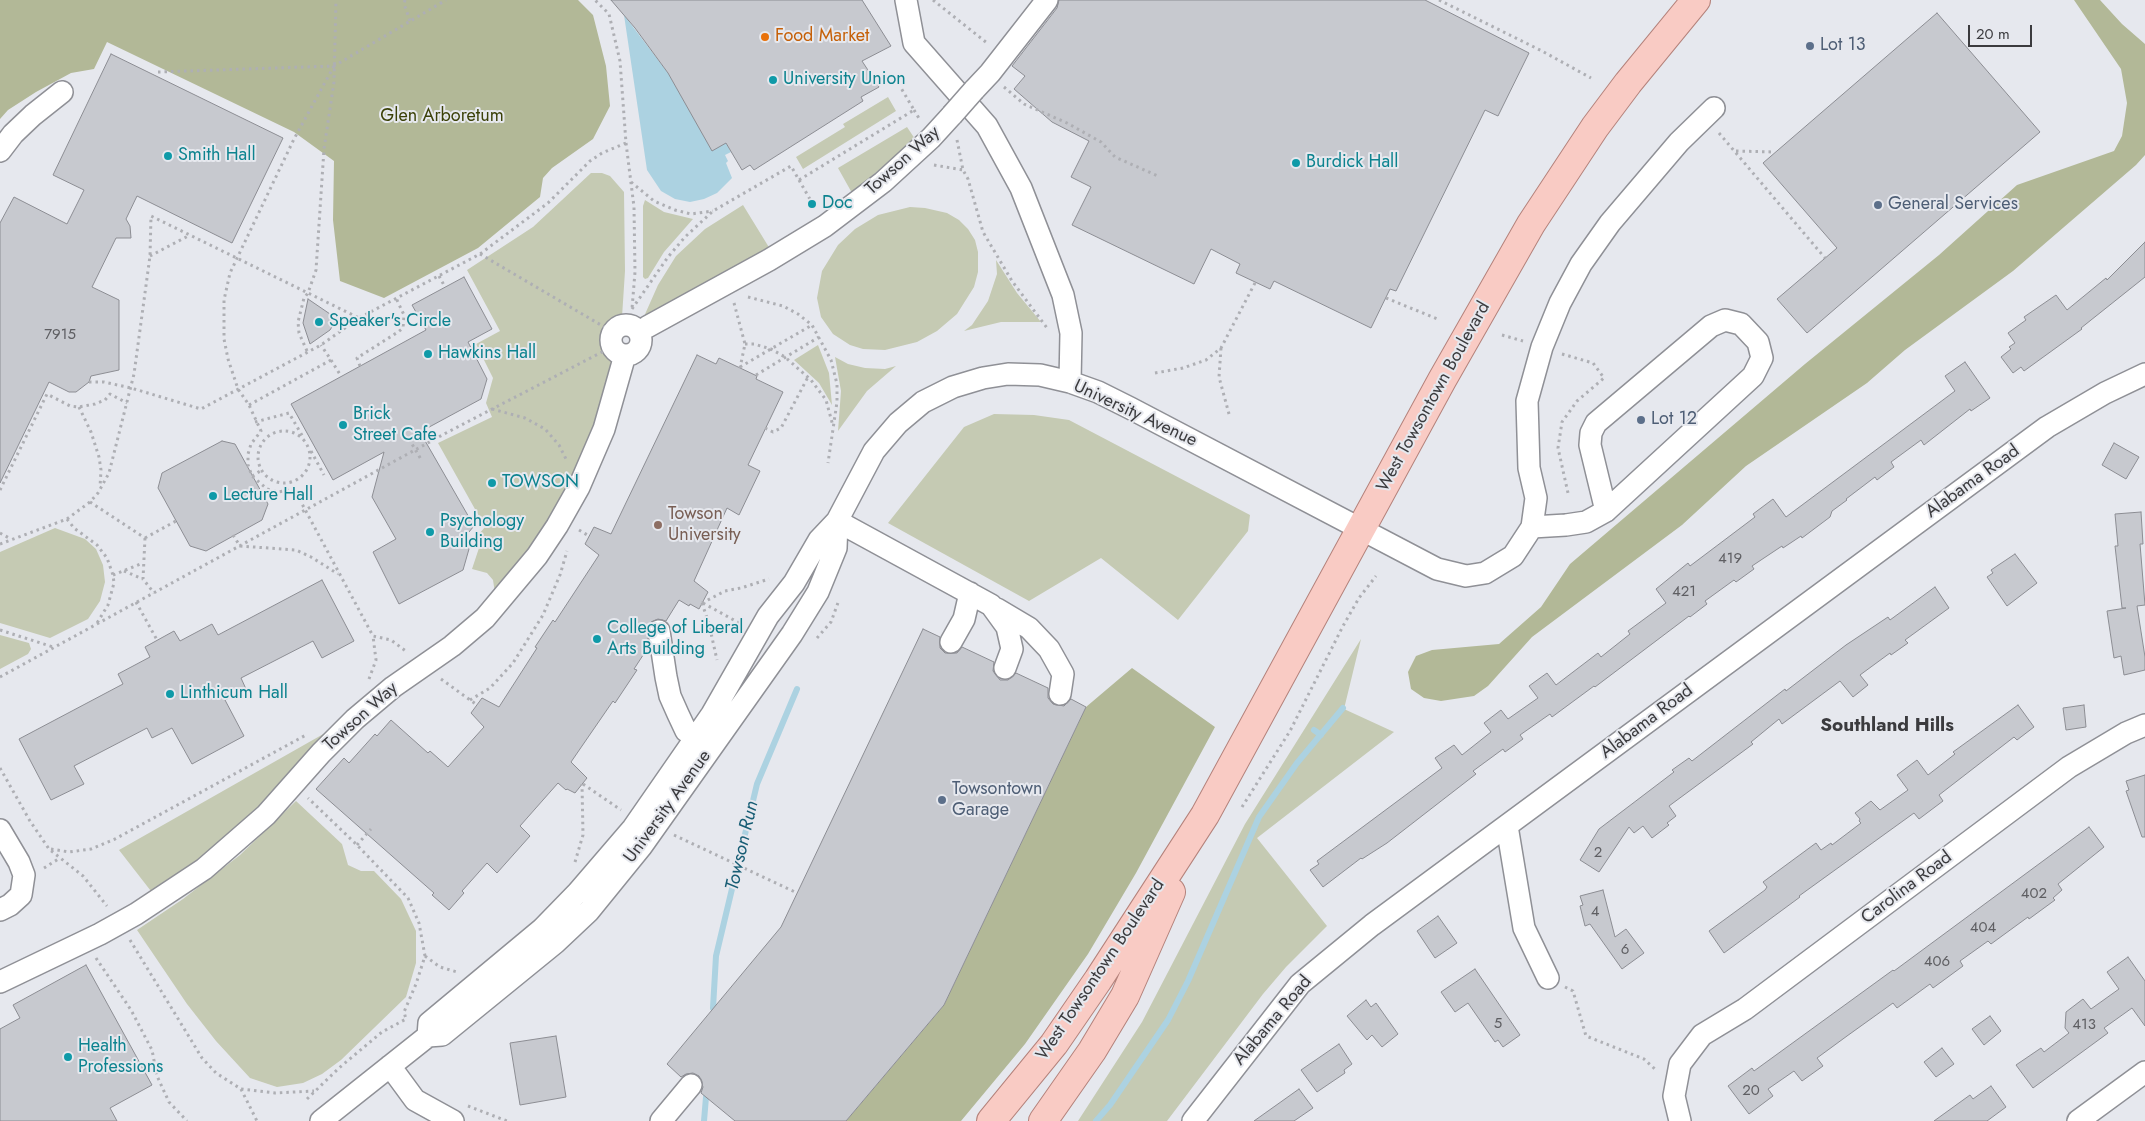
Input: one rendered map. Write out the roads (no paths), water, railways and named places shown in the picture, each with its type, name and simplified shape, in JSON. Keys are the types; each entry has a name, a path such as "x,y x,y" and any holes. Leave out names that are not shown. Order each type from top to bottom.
{"main road":[{"name":"West Towsontown Boulevard","path":"1043,1121 1092,1051 1125,996 1205,815 1494,287 1531,224 1596,127 1628,83 1696,0"},
{"name":"West Towsontown Boulevard","path":"991,1121 1054,1044 1205,815"}],"street":[{"path":"906,0 914,42 987,126 1021,188 1063,295 1071,332 1070,382"},
{"name":"Towson Way","path":"639,322 729,292 825,226 883,182 949,118 990,73 1047,0"},
{"path":"0,151 13,134 32,115 62,92"},
{"path":"1606,512 1590,445 1596,423 1710,326 1725,320 1742,324 1758,342 1762,358 1753,376 1606,512 1586,522 1566,525 1532,526 1536,498 1529,468 1526,401 1542,347 1560,303 1581,264 1610,223 1679,142 1714,118"},
{"name":"Towson Way","path":"0,982 119,924 204,869 236,843 294,785 321,753 363,712 393,687 452,646 485,618 537,556 572,500 591,463 604,429 615,354"},
{"name":"Alabama Road","path":"1193,1121 1300,984 1372,925 1766,633 2047,428 2137,378 2145,366"},
{"name":"University Avenue","path":"703,743 712,714 768,616 794,583 819,540 837,521 874,451 898,423 923,402 953,387 983,378 1008,374 1040,375 1070,382 1130,408 1437,569 1466,576 1485,573 1514,556 1532,526"},
{"path":"837,521 970,593 1029,628 1049,650 1063,674 1060,694"},
{"name":"University Avenue","path":"321,1121 428,1036 442,1035 555,943 588,911 641,847 703,743 818,592 836,548 837,521"},
{"path":"951,642 964,619 970,593"},
{"path":"991,606 1007,627 1012,649 1005,668"},
{"path":"659,631 670,696 686,731 703,743"},
{"name":"Carolina Road","path":"1680,1121 1674,1096 1680,1064 1702,1035 1745,1009 2069,768 2126,732 2145,725"},
{"path":"1507,826 1524,928 1548,978"},
{"path":"0,830 19,862 24,875 21,895 10,905 0,910"},
{"path":"390,1066 416,1100 453,1121"},
{"path":"2078,1121 2145,1072"},
{"path":"661,1121 691,1085"}],"water":[{"path":"624,15 668,73 694,117 726,143 731,152 725,155 732,178 717,193 704,199 690,202 675,199 661,191 647,170"}],"waterway":[{"name":"Towson Run","path":"713,1008 716,956 757,784 797,689"},
{"path":"1096,1121 1110,1105 1168,1020 1188,981 1259,817 1297,763 1343,708"},
{"path":"1314,730 1321,735"},
{"name":"Towson Run","path":"704,1121 706,1097"}],"place":[{"name":"Food Market","path":"765,37"},
{"name":"Lot 13","path":"1810,46"},
{"name":"University Union","path":"773,80"},
{"name":"Smith Hall","path":"168,156"},
{"name":"Burdick Hall","path":"1296,163"},
{"name":"Doc","path":"812,204"},
{"name":"General Services","path":"1878,205"},
{"name":"Speaker's Circle","path":"319,322"},
{"name":"Hawkins Hall","path":"428,354"},
{"name":"Lot 12","path":"1641,420"},
{"name":"Brick Street Cafe","path":"343,425"},
{"name":"TOWSON","path":"492,483"},
{"name":"Lecture Hall","path":"213,496"},
{"name":"Towson University","path":"658,525"},
{"name":"Psychology Building","path":"430,532"},
{"name":"College of Liberal Arts Building","path":"597,639"},
{"name":"Linthicum Hall","path":"170,694"},
{"name":"Towsontown Garage","path":"942,800"},
{"name":"Health Professions","path":"68,1057"}],"district":[{"name":"Southland Hills","path":"1887,726"}],"park label":[{"name":"Glen Arboretum","path":"442,117"}]}
